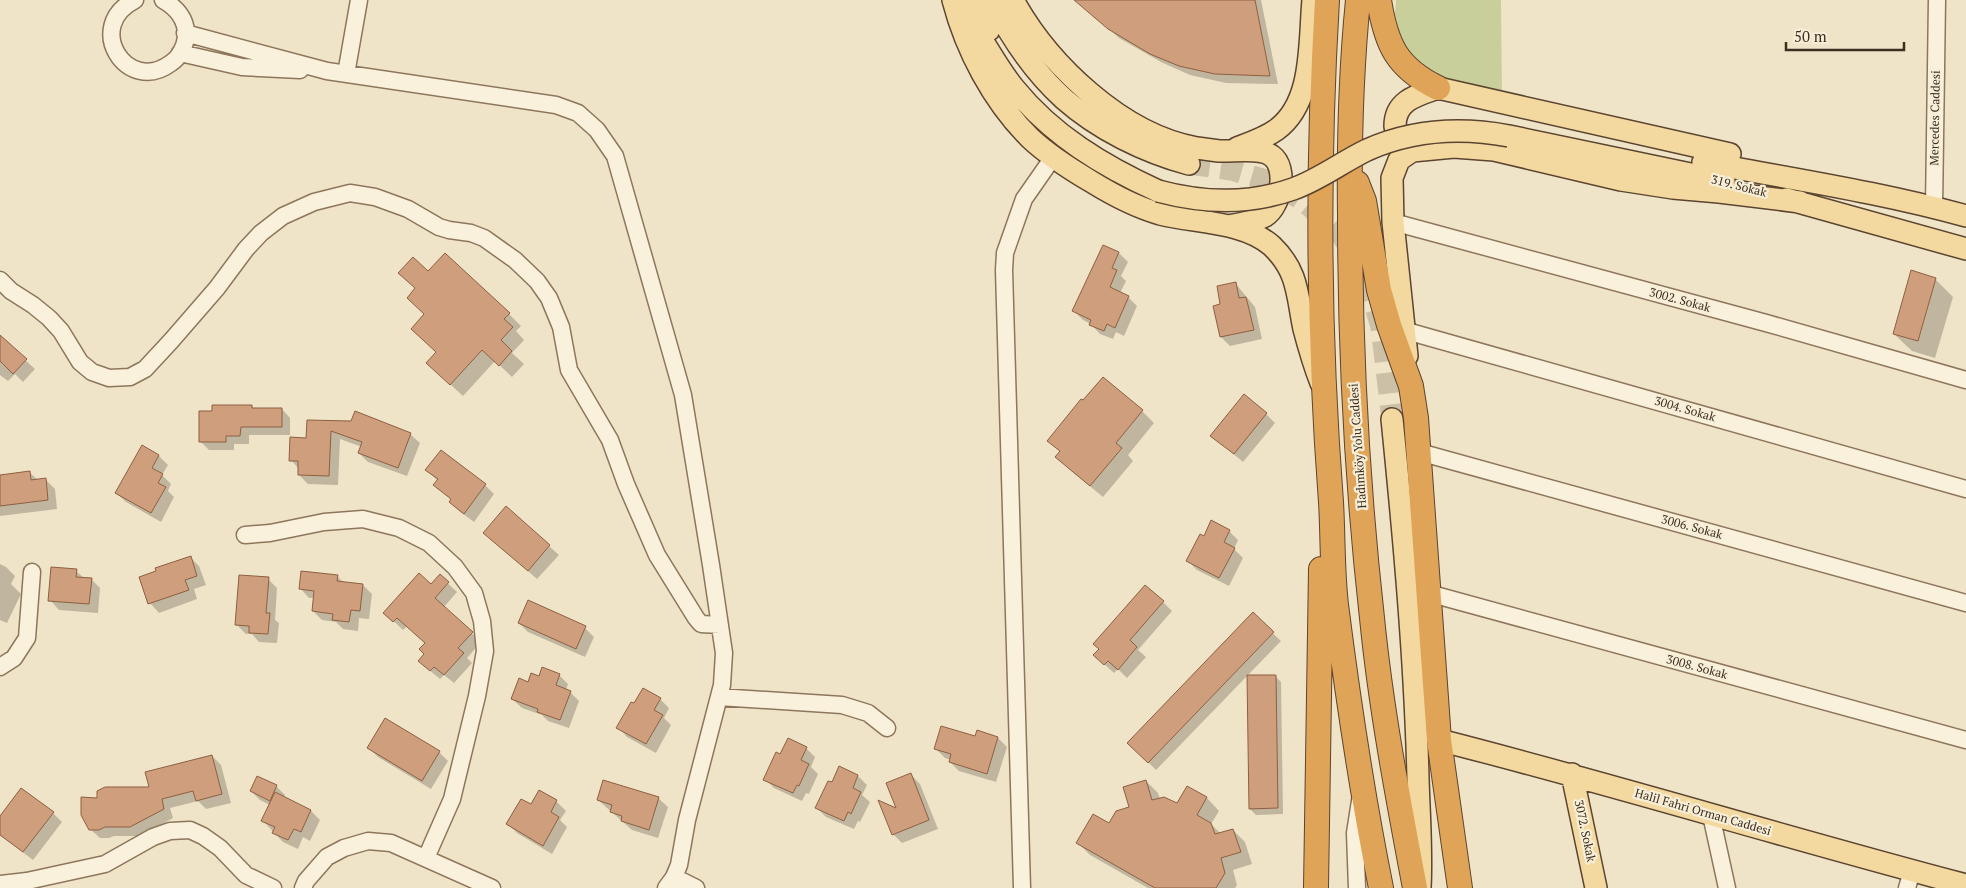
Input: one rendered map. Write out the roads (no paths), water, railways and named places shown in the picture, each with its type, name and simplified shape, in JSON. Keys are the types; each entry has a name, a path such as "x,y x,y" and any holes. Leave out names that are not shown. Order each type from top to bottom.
{"highway":[{"path":"1327,0 1321,101 1319,224 1321,337 1336,603 1363,789 1381,888"},
{"name":"Hadımköy Yolu Caddesi","path":"1358,0 1350,128 1349,263 1356,430 1372,617 1387,729 1415,888"},
{"path":"1379,0 1387,34 1395,53 1406,68 1418,78 1438,88"},
{"path":"1350,171 1359,186 1364,201 1379,290 1389,325 1411,386 1419,452 1439,740 1460,888"},
{"path":"1316,888 1319,602 1322,547 1331,506"}],"main road":[{"path":"953,0 977,30 1001,71 1032,109 1064,137 1104,164 1160,185 1238,189 1293,175 1343,148 1398,125 1430,119 1478,118 1510,130"},
{"path":"953,0 960,27 976,60 1012,118 1031,139 1071,170 1128,201 1160,213 1244,230 1271,246 1291,269 1296,281 1312,359 1324,390"},
{"path":"973,0 987,28 1003,53 1023,79 1062,122 1160,185"},
{"path":"992,0 1001,18 1022,50 1041,75 1064,99 1120,137 1162,156 1188,164"},
{"path":"1013,0 1046,50 1062,67 1108,106 1152,133 1190,146 1230,151 1263,152 1272,156 1277,162 1282,176 1276,203 1266,216 1226,227"},
{"path":"1230,151 1276,130 1290,117 1301,98 1307,76 1312,0"},
{"path":"1412,151 1402,144 1396,132 1395,115 1403,103 1418,94 1438,88 1730,154 1774,174"},
{"name":"319. Sokak","path":"1510,130 1640,150 1774,174 1934,207 1966,216"},
{"name":"319. Sokak","path":"1510,130 1737,183 1966,249"},
{"path":"1411,386 1403,330 1393,222 1392,178 1399,160 1412,151 1454,147 1494,150 1621,180 1673,188 1800,202"},
{"path":"1392,419 1417,710 1422,856 1420,888"},
{"name":"Halil Fahri Orman Caddesi","path":"1439,740 1572,774 1710,815 1910,879 1966,886"},
{"name":"3072. Sokak","path":"1572,774 1596,888"}],"street":[{"path":"108,0 116,16"},
{"path":"132,1 126,4 116,16 111,34 113,46 119,58 128,66 140,71 153,72 165,68 175,60 184,44 185,25 180,14 172,5 163,0"},
{"path":"346,74 359,0"},
{"name":"Mercedes Caddesi","path":"1934,207 1937,0"},
{"path":"185,33 327,71 556,105 578,113 597,130 615,156 683,395 724,653 722,685 687,820 679,865 670,882 696,888"},
{"path":"180,53 242,67 327,71"},
{"path":"1022,888 1004,270 1005,252 1024,199 1054,156"},
{"path":"0,280 11,291 49,318 61,332 80,362 92,372 110,378 130,378 145,369 171,341 261,233 283,216 314,202 350,193 375,197 408,209 439,227 471,233 484,238 515,260 537,281 549,298 561,327 569,370 610,440 656,555 701,624 720,625"},
{"name":"3002. Sokak","path":"1393,222 1757,320 1966,380"},
{"name":"3004. Sokak","path":"1403,330 1966,489"},
{"name":"3006. Sokak","path":"1419,452 1966,603"},
{"path":"244,535 270,533 324,522 363,519 399,528 429,543 455,567 474,593 482,622 485,651 477,696 452,799 426,858"},
{"path":"0,667 14,658 28,638 32,572"},
{"name":"3008. Sokak","path":"1428,593 1966,740"},
{"path":"719,697 842,705 868,714 887,728"},
{"path":"1357,888 1355,833 1363,789"},
{"path":"1710,815 1727,888"},
{"path":"0,884 26,881 104,864 153,837 170,831 190,830 203,836 220,848 246,875 273,888"},
{"path":"303,888 306,881 327,857 344,848 368,842 391,844 492,888"}],"tunnel":[{"path":"1189,164 1231,170 1273,182 1303,201 1340,233 1365,273 1381,327 1392,419"}]}
